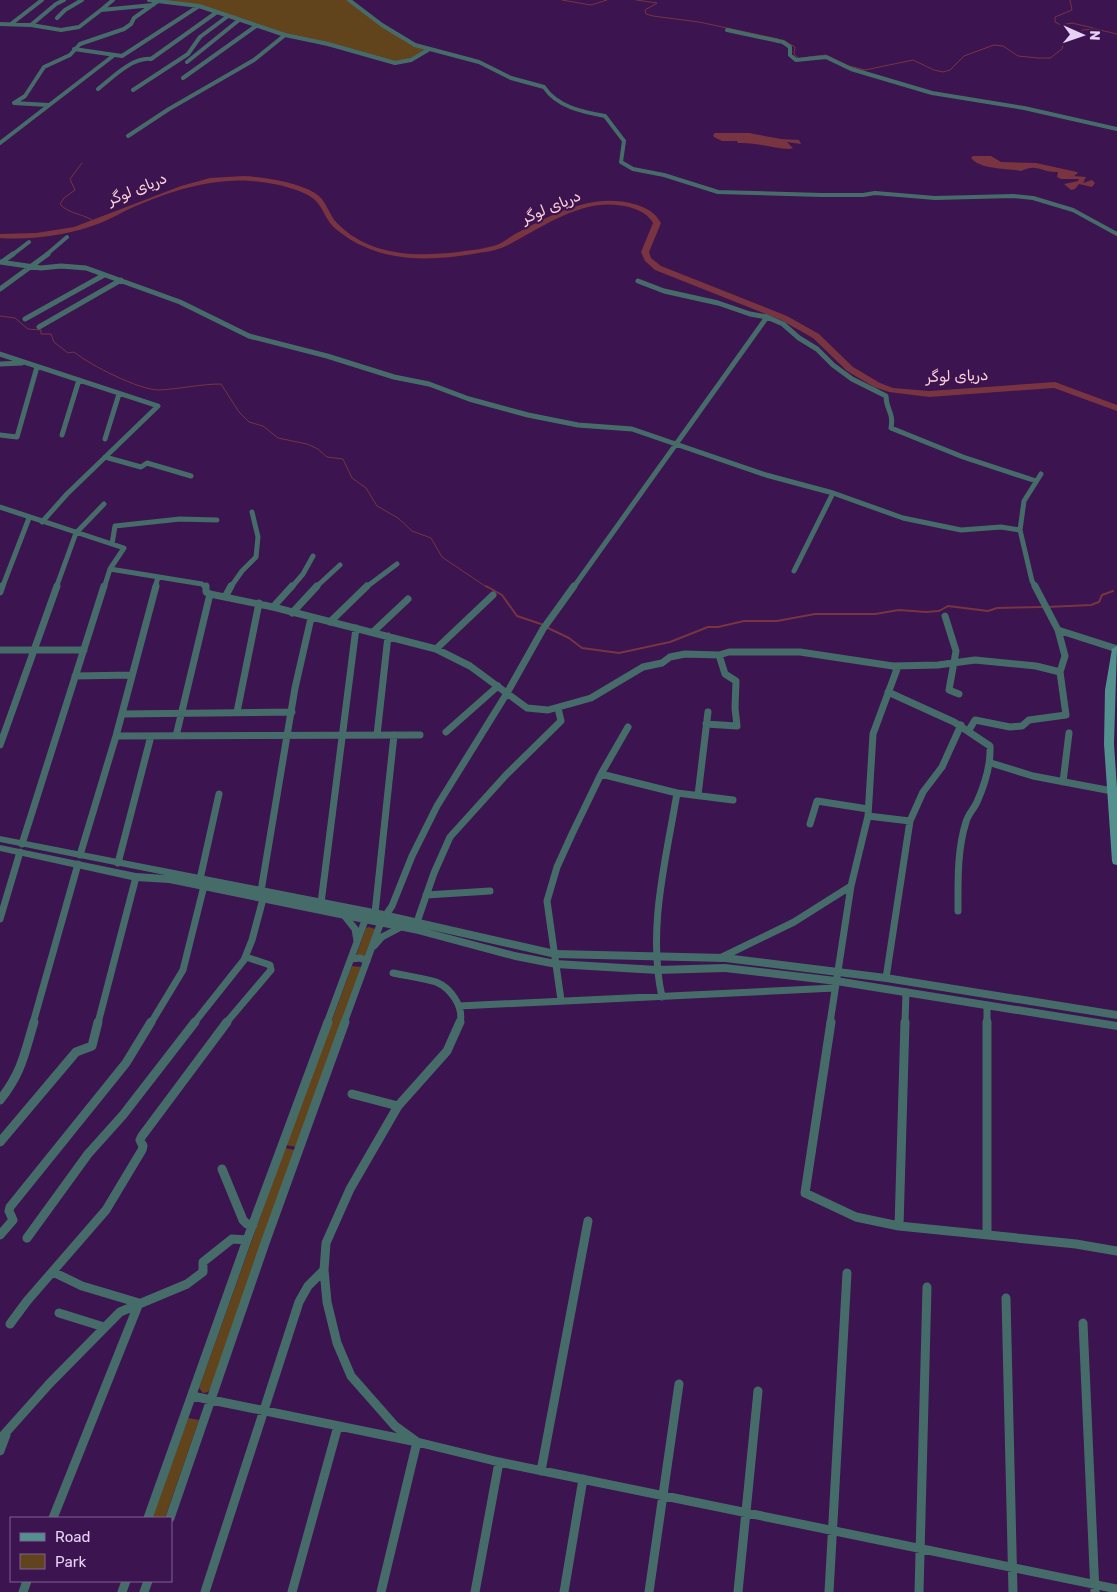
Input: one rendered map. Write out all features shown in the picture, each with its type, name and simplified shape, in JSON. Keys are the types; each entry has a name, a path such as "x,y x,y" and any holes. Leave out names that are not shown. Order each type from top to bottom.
{"main road":[{"path":"1117,649 1110,690 1110,744 1117,860"}],"street":[{"path":"11,24 42,0"},
{"path":"31,25 56,4 64,0"},
{"path":"57,18 65,10 82,0"},
{"path":"0,24 31,25 61,30 77,27 113,0"},
{"path":"149,0 199,6 285,35 328,44 398,64 411,60 428,50"},
{"path":"348,0 406,40 428,50 479,62 511,78 544,87 549,96 575,110 605,116 608,125 619,132 624,141 621,162 633,169 664,174 718,192 822,195 863,195 875,193 935,198 1013,196 1033,198 1073,210 1117,234"},
{"path":"48,105 14,103 25,96 42,69 64,59 74,49 89,40 124,29 131,24 134,18 158,1"},
{"path":"101,10 154,5"},
{"path":"74,49 119,56 199,6"},
{"path":"98,89 125,68 144,58 151,59 217,12"},
{"path":"132,90 188,54 200,37 228,16"},
{"path":"187,62 203,52 213,39 239,20"},
{"path":"183,78 256,26"},
{"path":"727,30 783,42 790,47 790,55 796,60 826,57 850,69 932,93 1024,108 1117,129"},
{"path":"128,136 169,109 254,60 285,35"},
{"path":"0,143 113,56"},
{"path":"0,289 32,267 67,237"},
{"path":"1,262 29,242"},
{"path":"1,262 32,267 86,268 180,302 249,336 327,356 394,377 429,384 528,415 590,426 632,429 766,475 833,493 895,516 961,530 1001,527 1020,530"},
{"path":"25,318 104,275"},
{"path":"39,327 121,280"},
{"path":"638,280 664,291 718,303 750,314 767,317 783,324 799,338 818,349 833,365 852,379 886,396 886,402 893,413 891,428 1036,481"},
{"path":"355,947 375,916 392,906 412,856 437,806 507,693 542,629 767,317"},
{"path":"0,354 22,363 158,406 42,522"},
{"path":"0,364 22,363"},
{"path":"0,434 17,436 37,367"},
{"path":"62,435 79,380"},
{"path":"105,439 119,394"},
{"path":"105,457 141,467 147,463 191,476"},
{"path":"969,730 975,720 1010,727 1022,726 1029,720 1066,715 1060,672 1065,656 1058,630 1041,600 1030,572 1020,530 1024,501 1041,474"},
{"path":"794,571 833,493"},
{"path":"0,745 76,533 104,504"},
{"path":"0,507 124,548 110,568 0,919"},
{"path":"225,597 235,578 256,557 258,537 252,512"},
{"path":"0,592 29,518"},
{"path":"112,544 114,526 180,519 216,520"},
{"path":"273,607 303,574 313,556"},
{"path":"330,622 346,603 397,564"},
{"path":"292,613 305,597 340,565"},
{"path":"110,568 202,584 206,586 206,592 210,594 259,603 436,650 470,666 527,708 548,710 591,698 643,667 662,663 670,657 684,654 719,655 729,652 779,654 800,652 894,666 938,665 975,660 1036,666 1060,672"},
{"path":"0,1100 14,1082 20,1070 79,859 116,736 158,577"},
{"path":"176,736 210,594"},
{"path":"436,650 493,595"},
{"path":"374,632 408,599"},
{"path":"236,712 259,603"},
{"path":"945,616 956,651 956,662 949,690 959,694"},
{"path":"27,1238 88,1154 150,1082 231,976 240,968 246,957 262,895 287,735 303,647 311,618"},
{"path":"321,903 356,628"},
{"path":"1058,630 1082,637 1104,647 1117,649"},
{"path":"377,735 388,636"},
{"path":"0,650 84,650"},
{"path":"706,724 737,726 735,708 736,681 725,674 719,655"},
{"path":"894,666 897,669 873,734 868,813 851,886 805,1193 856,1217 899,1226 1076,1244 1117,1251"},
{"path":"75,676 132,676"},
{"path":"446,732 498,686"},
{"path":"888,692 961,725 990,746 991,763 976,804 973,806 966,821 959,868 958,911"},
{"path":"417,922 434,873 450,837 506,775 561,721 558,708"},
{"path":"122,714 292,712"},
{"path":"698,795 708,712"},
{"path":"886,978 910,820 923,792 942,766 961,725"},
{"path":"561,1000 547,901 557,867 601,774 628,728"},
{"path":"1063,782 1069,734"},
{"path":"170,1517 368,957 375,916 394,735"},
{"path":"116,736 420,735"},
{"path":"118,863 151,736"},
{"path":"991,763 1033,776 1112,791"},
{"path":"601,774 676,793 733,800"},
{"path":"662,997 657,970 656,919 676,793"},
{"path":"0,1235 14,1220 9,1212 10,1207 126,1063 183,970 219,794"},
{"path":"810,824 817,801 868,813 910,820"},
{"path":"0,839 21,848"},
{"path":"0,848 21,848 79,859 118,863 344,915 375,916 401,926 515,956 657,970 725,968 837,980"},
{"path":"79,859 136,877 202,883"},
{"path":"0,1142 76,1052 92,1046 136,877"},
{"path":"720,958 794,922 851,886"},
{"path":"426,895 490,891"},
{"path":"262,895 321,903 375,916 417,922 556,959 720,958 906,992 1117,1026"},
{"path":"148,1517 247,1240 355,947 357,937 355,929 344,915"},
{"path":"351,959 368,957 382,938 401,926"},
{"path":"10,1324 106,1210 112,1196 142,1150 143,1146 140,1140 142,1136 173,1097 236,1009 271,970 270,965 246,957"},
{"path":"393,973 438,983 454,997 459,1006 462,1014 459,1027 446,1051 398,1106 350,1189 326,1243 324,1270 326,1302 337,1343 351,1376 395,1426 417,1442"},
{"path":"459,1006 662,997 837,980 886,978 1117,1015"},
{"path":"899,1226 906,992"},
{"path":"987,1005 987,1234"},
{"path":"352,1094 398,1106"},
{"path":"222,1169 243,1220 247,1224 253,1225"},
{"path":"542,1471 588,1221"},
{"path":"0,1439 120,1312 168,1293 194,1279 203,1272 203,1262 232,1239 247,1240"},
{"path":"205,1592 299,1302 308,1286 324,1270"},
{"path":"53,1272 82,1286 139,1303"},
{"path":"829,1592 847,1273"},
{"path":"920,1592 927,1287"},
{"path":"1006,1298 1013,1592"},
{"path":"53,1517 139,1303"},
{"path":"59,1313 104,1327"},
{"path":"1082,1323 1094,1588"},
{"path":"649,1592 678,1384"},
{"path":"738,1592 758,1391"},
{"path":"192,1396 417,1442 542,1471 1012,1567 1094,1588 1117,1589"},
{"path":"292,1592 338,1426"},
{"path":"0,1451 9,1428"},
{"path":"381,1592 417,1442"},
{"path":"475,1592 499,1462"},
{"path":"564,1592 583,1479"}],"green space":[{"path":"149,0 349,0 382,25 428,50 398,64 285,35 209,9"},
{"path":"366,928 375,929 365,957 356,956"},
{"path":"352,966 361,967 296,1147 286,1145"},
{"path":"285,1148 295,1150 211,1388 208,1392 203,1393 199,1388"},
{"path":"188,1418 199,1420 165,1517 152,1517"}],"shaded area":[{"path":"715,133 749,133 781,139 799,140 801,144 787,142 793,148 789,149 751,143 738,143 737,141 722,141 714,137"},
{"path":"973,156 991,156 1001,162 1036,163 1077,172 1074,176 1086,177 1083,183 1092,180 1095,183 1092,187 1079,184 1075,189 1071,190 1064,184 1078,181 1079,179 1061,179 1057,177 1058,172 1036,168 1021,171 987,167 975,162 971,158"}],"waterway":[{"path":"562,0 591,5 607,0"},
{"path":"636,0 657,3 645,10 646,14 653,16 699,22 778,39"},
{"path":"1070,0 1072,10 1055,17 1055,22 1061,25 1072,23 1093,28"},
{"path":"808,57 826,55 849,66 865,70 913,60 943,72 950,70 964,56 994,45 1003,46 1018,56 1050,58 1062,49 1063,44 1074,39 1082,30 1096,29 1117,34"},
{"path":"783,40 795,47 794,54 798,58"},
{"path":"82,163 70,179 75,190 64,198 60,204 64,208 87,217 96,223"},
{"name":"دریای لوگر","path":"0,236 36,236 76,229 170,191 197,183 224,179 267,180 300,189 317,198 333,223 340,230 362,244 378,251 404,256 438,256 487,249 502,245 561,214 592,204 622,203 643,210 651,215 657,223 645,252 648,259 658,268 784,318 816,336 850,369 877,385 892,390 929,394 1055,385 1117,408"},
{"path":"0,316 15,318 28,329 41,330 41,334 51,334 54,342 68,353 74,352 103,370 140,386 159,390 221,384 239,412 249,422 263,426 278,438 307,444 318,449 327,457 343,459 352,478 366,488 377,506 398,518 412,531 431,538 442,557 488,588"},
{"path":"486,586 502,595 517,616 544,625"},
{"path":"1047,607 1091,605 1099,602 1102,595 1113,591"},
{"path":"548,628 569,638 582,648 619,653 670,642 708,627 718,627 744,621 777,621 815,614 875,614 899,610 926,612 939,611 948,606 988,611 997,608 1042,607"}]}
